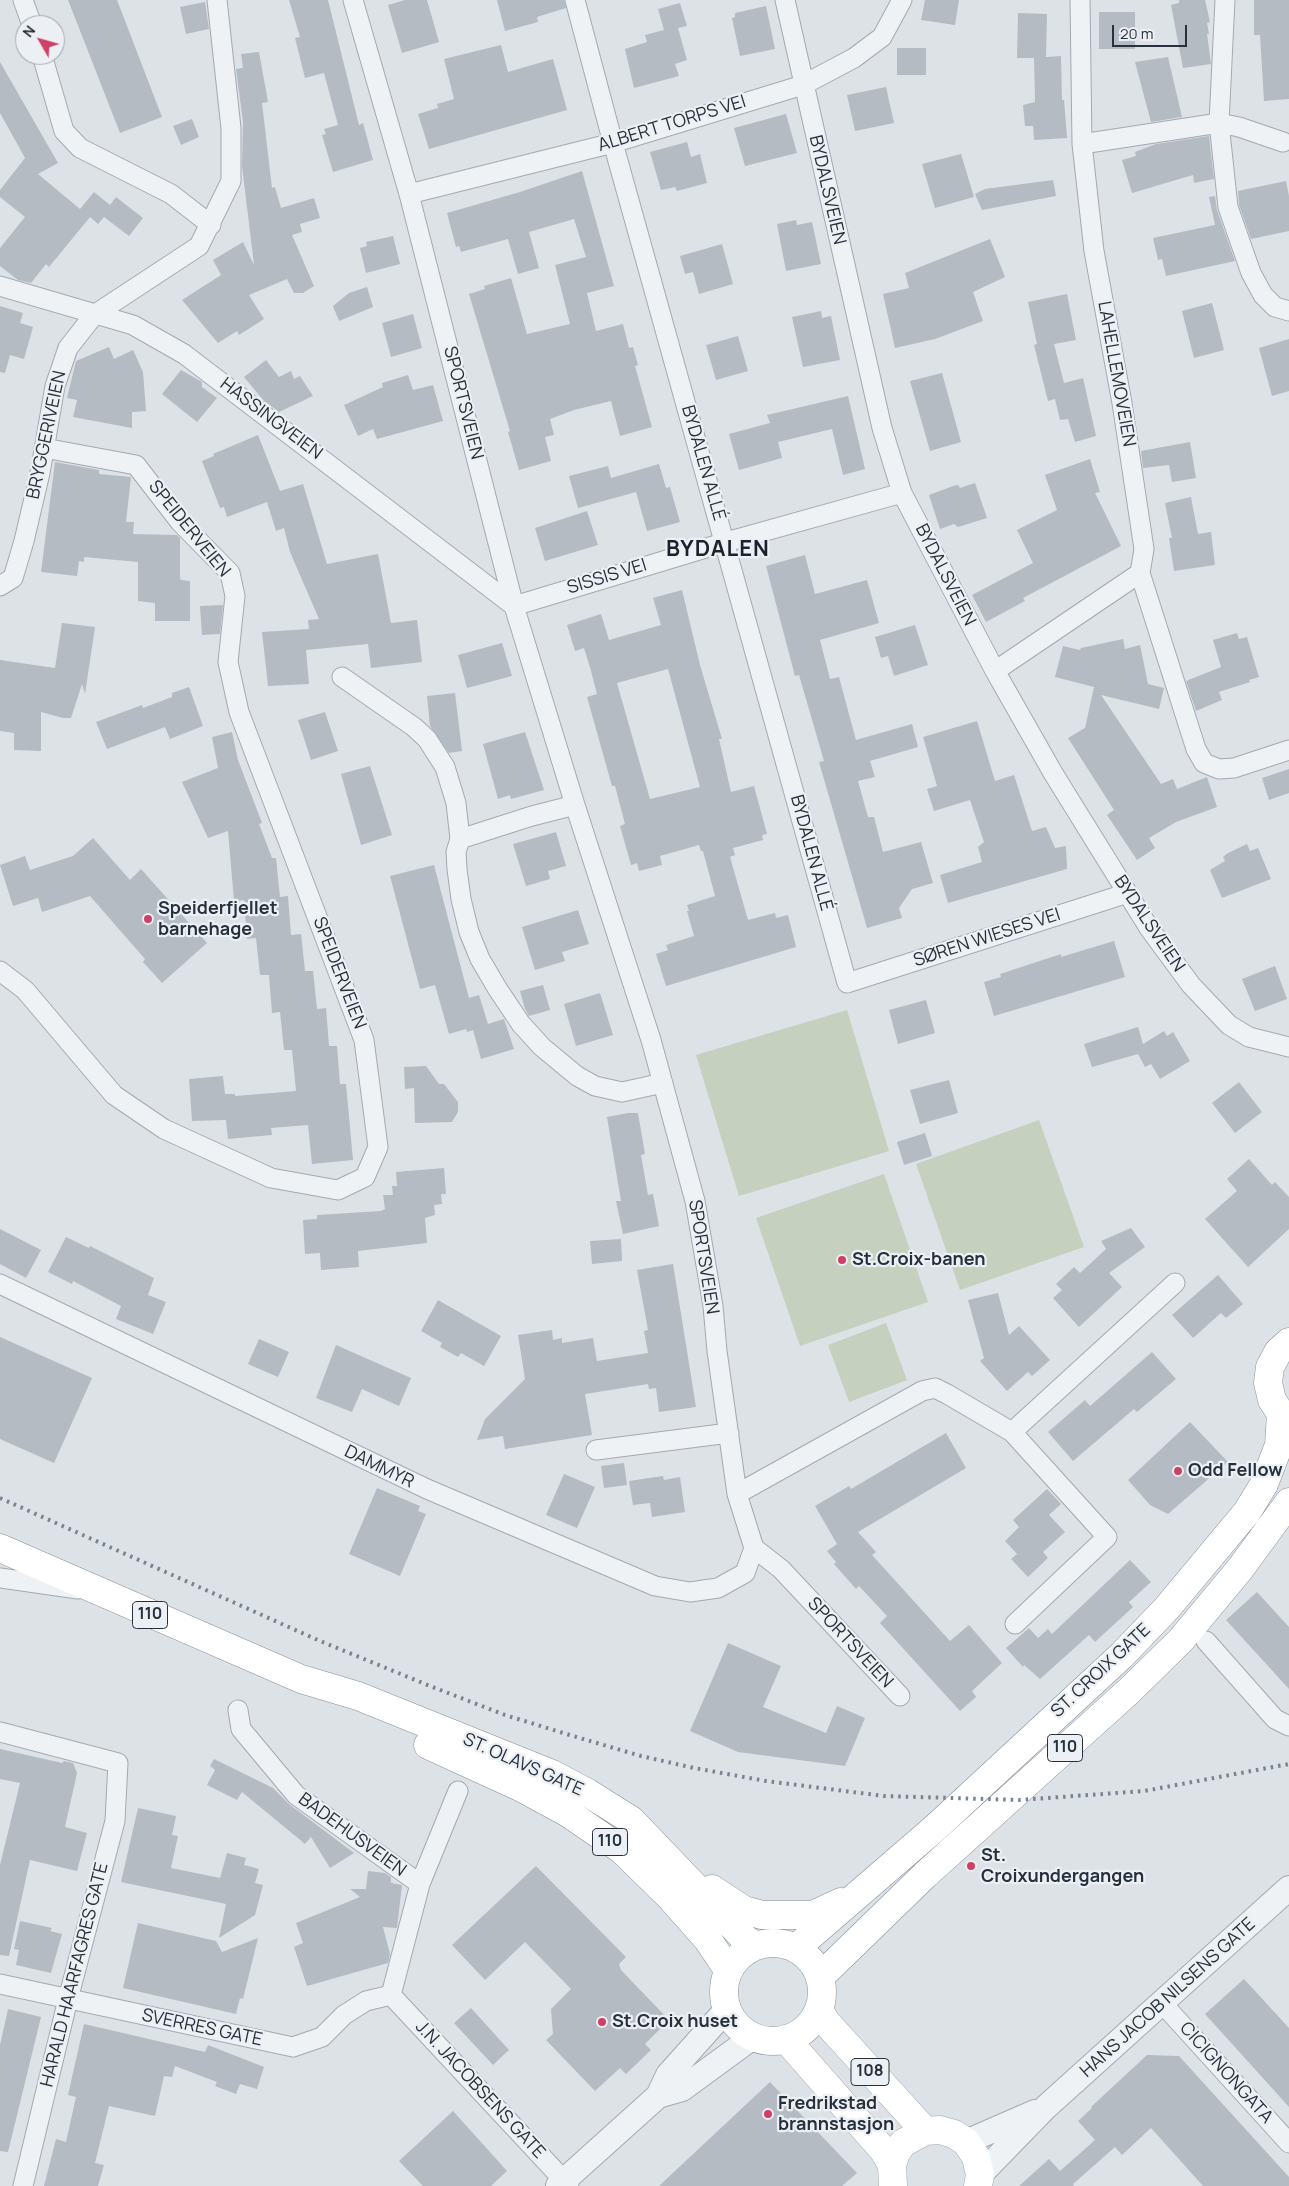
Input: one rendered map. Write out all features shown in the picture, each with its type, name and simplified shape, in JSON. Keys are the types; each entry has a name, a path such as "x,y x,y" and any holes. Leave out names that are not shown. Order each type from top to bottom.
{"main road":[{"name":"110","path":"1285,1417 1272,1400 1268,1383 1270,1366 1278,1352 1289,1342"},
{"name":"ST. CROIX GATE","path":"796,1948 935,1828 1122,1655 1167,1608 1247,1512 1264,1484 1279,1445 1285,1417"},
{"name":"ST. CROIX GATE","path":"820,1977 926,1875 1129,1691 1181,1640 1240,1570 1289,1502"},
{"name":"ST. OLAVS GATE","path":"0,1548 97,1592 301,1679 358,1696 552,1774 588,1793 631,1820 744,1938 755,1946"},
{"name":"ST. OLAVS GATE","path":"301,1679 352,1713 467,1761 568,1813 622,1850 670,1897 708,1940 728,1970"},
{"name":"110","path":"677,1868 744,1910 762,1915 813,1915 857,1896"},
{"path":"776,1942 796,1948 811,1960 820,1977 822,1993 819,2010 806,2028 786,2039 769,2041 753,2037 737,2026 727,2009 724,1990 728,1970 739,1955 755,1946 776,1942"},
{"name":"108","path":"819,2010 826,2022 924,2131 903,2143 896,2153 892,2176"},
{"name":"108","path":"786,2039 884,2151 892,2176"},
{"path":"924,2131 940,2130 954,2134 966,2142 976,2157 979,2180"}],"street":[{"path":"23,0 28,15"},
{"name":"BRYGGERIVEIEN","path":"0,586 13,578 29,522 55,386 68,348 94,315 199,246 231,181 231,128 216,0"},
{"name":"SPORTSVEIEN","path":"353,0 409,194 514,606 574,805 664,1083 696,1202 713,1306 716,1351 730,1433 737,1494 754,1548 780,1569 900,1696"},
{"name":"BYDALEN ALLÉ","path":"575,0 613,143 726,542 847,983"},
{"name":"BYDALSVEIEN","path":"785,0 882,428 902,493 995,671 1053,773 1149,928 1191,985 1229,1025 1249,1037 1289,1047"},
{"name":"ALBERT TORPS VEI","path":"409,194 613,143 803,85 854,58 882,37 902,0"},
{"name":"LAHELLEMOVEIEN","path":"1080,0 1082,144 1094,250 1122,403 1144,549 1140,573"},
{"path":"1225,0 1219,123 1228,207 1251,273 1263,295 1275,307 1289,311"},
{"path":"45,65 64,131 80,148 171,194 211,225"},
{"path":"1082,144 1219,123 1239,126 1283,142"},
{"name":"HASSINGVEIEN","path":"0,286 133,325 184,354 514,606"},
{"name":"SPEIDERVEIEN","path":"0,971 25,990 114,1095 164,1129 271,1178 338,1190 365,1177 378,1147 364,1040 239,712 228,662 234,596 230,573 180,522 136,465 44,448"},
{"name":"SISSIS VEI","path":"514,606 726,542 902,493"},
{"path":"995,671 1140,573 1196,749 1204,763 1218,769 1234,768 1289,750"},
{"path":"342,677 414,728 435,751 445,767 456,803 460,839 456,852 457,869 460,898 469,932 480,959 521,1024 542,1047 577,1076 595,1086 622,1092 664,1083"},
{"path":"460,839 500,825 574,805"},
{"name":"SØREN WIESES VEI","path":"847,983 1128,892"},
{"path":"1012,1432 1175,1283"},
{"name":"DAMMYR","path":"0,1284 427,1489 655,1586 690,1592 718,1588 744,1573 754,1548"},
{"path":"737,1494 922,1391 935,1388 1012,1432 1106,1537 1015,1624"},
{"path":"596,1450 730,1433"},
{"path":"0,1578 97,1592"},
{"path":"1206,1641 1275,1719 1289,1726"},
{"name":"BADEHUSVEIEN","path":"238,1710 241,1729 296,1795 420,1884"},
{"name":"HARALD HAARFAGRES GATE","path":"0,1732 118,1763 115,1821 68,1999 23,2186"},
{"name":"BADEHUSVEIEN","path":"391,1995 420,1884 458,1791"},
{"name":"HANS JACOB NILSENS GATE","path":"979,2180 1046,2107 1289,1888"},
{"name":"SVERRES GATE","path":"0,1984 293,2047 322,2037 344,2015 366,2001 391,1995"},
{"name":"J.N. JACOBSENS GATE","path":"391,1995 564,2184"},
{"name":"CICIGNONGATA","path":"1162,2003 1289,2143"},
{"path":"564,2184 658,2096 668,2075 727,2009"},
{"path":"658,2096 682,2089 753,2037"},
{"name":"HANS JACOB NILSENS GATE","path":"966,2142 1046,2107"}],"green space":[{"path":"847,1010 889,1151 739,1196 696,1055"},
{"path":"1039,1120 1084,1247 960,1290 916,1164"},
{"name":"St.Croix-banen","path":"884,1174 928,1302 800,1346 756,1218"},
{"path":"886,1323 907,1380 849,1402 828,1345"}],"building":[{"path":"68,0 117,0 162,117 120,133"},
{"path":"289,0 328,0 359,125 363,123 373,160 333,172 322,135 326,134 324,129 338,125 324,73 305,78 295,38 300,37"},
{"path":"405,0 427,0 439,42 402,53 388,5"},
{"path":"497,0 564,0 566,8 537,17 538,22 505,31"},
{"path":"925,0 959,0 955,25 921,20"},
{"path":"1179,0 1205,0 1210,22 1207,23 1209,34 1207,34 1211,64 1183,68 1171,5 1179,3"},
{"path":"1254,0 1289,0 1289,99 1264,101 1260,35 1254,35"},
{"path":"205,2 209,29 186,34 180,7"},
{"path":"680,3 687,26 678,28 687,60 675,64 679,76 634,88 625,49 647,42 645,35 664,30 658,9"},
{"path":"766,6 775,49 740,56 732,18 735,17 735,13"},
{"path":"1099,12 1135,12 1135,49 1099,49"},
{"path":"1018,13 1047,14 1046,57 1061,56 1062,100 1064,100 1067,138 1034,140 1033,126 1025,126 1023,105 1035,102 1034,58 1017,58"},
{"path":"501,45 508,72 553,59 567,110 429,149 418,114 438,108 437,104 454,99 444,59"},
{"path":"897,48 926,48 926,75 897,75"},
{"path":"259,52 268,102 262,103 272,188 275,187 281,208 314,198 320,218 300,224 302,232 292,235 314,286 303,293 294,293 287,279 249,295 264,319 239,335 237,331 218,343 182,300 221,275 213,260 243,242 254,265 242,166 243,122 236,69 243,68 241,54"},
{"path":"1168,57 1182,117 1151,122 1135,62"},
{"path":"0,62 58,163 38,174 80,209 94,192 110,205 116,197 143,218 129,236 104,217 98,224 90,217 49,267 46,264 31,283 18,280 0,266 0,248 25,217 0,197 0,190 25,158 0,113"},
{"path":"886,87 894,123 855,131 847,95"},
{"path":"786,114 797,153 745,166 734,128"},
{"path":"192,119 199,137 181,145 173,126"},
{"path":"1209,136 1214,179 1194,183 1193,175 1132,193 1122,160 1136,156 1135,152 1156,144"},
{"path":"687,142 691,157 700,154 707,183 677,191 675,187 661,190 650,152"},
{"path":"961,154 974,197 935,208 922,164"},
{"path":"582,171 614,286 587,293 596,331 623,324 629,348 633,347 638,365 635,366 652,427 620,436 611,401 574,410 550,419 554,435 545,437 551,461 519,470 508,432 510,431 469,294 485,289 484,286 511,278 527,334 570,324 555,265 586,257 574,219 529,232 539,268 518,274 508,239 461,252 459,246 456,247 447,213 520,192"},
{"path":"1053,180 1056,196 982,210 975,194 985,189"},
{"path":"1286,181 1289,196 1289,231 1251,239 1239,205 1238,191"},
{"path":"1215,196 1217,210 1235,261 1166,276 1162,259 1158,260 1153,238 1215,225 1209,197"},
{"path":"796,220 797,225 812,222 821,264 786,271 777,224"},
{"path":"393,236 400,264 366,273 360,248 367,246 366,242"},
{"path":"990,239 1005,277 973,292 983,321 935,339 895,348 883,294 909,288 905,273"},
{"path":"722,244 733,284 699,294 693,272 685,274 680,256"},
{"path":"367,287 373,307 339,321 333,306 349,293"},
{"path":"1067,294 1076,340 1054,344 1064,383 1083,378 1096,436 1075,442 1068,419 1060,420 1055,399 1048,401 1034,345 1037,344 1028,302"},
{"path":"1212,303 1224,350 1194,358 1182,311"},
{"path":"0,306 23,313 20,323 33,327 24,359 10,355 5,373 0,372"},
{"path":"821,311 822,318 831,316 840,360 803,367 792,317"},
{"path":"413,314 422,348 391,357 382,323"},
{"path":"738,336 748,371 716,380 706,345"},
{"path":"1289,339 1289,391 1272,396 1259,348"},
{"path":"109,347 114,359 133,350 143,372 146,411 132,412 132,428 73,417 77,400 67,398 76,361"},
{"path":"266,360 279,377 291,371 294,379 300,376 313,396 279,412 264,401 244,377"},
{"path":"181,370 202,382 202,387 217,398 197,422 162,394"},
{"path":"942,373 961,442 930,451 910,381"},
{"path":"408,375 413,390 433,385 443,421 377,439 373,429 358,436 344,405 383,387 382,383"},
{"path":"848,396 865,469 843,475 832,429 778,442 782,458 739,470 729,434 770,423 767,415"},
{"path":"258,435 280,491 303,484 327,564 378,554 391,623 417,620 422,662 371,668 368,644 306,650 309,684 268,686 262,632 309,629 308,620 319,619 290,552 284,528 276,531 267,502 227,517 224,507 220,508 202,461 214,456 213,454"},
{"path":"1190,442 1196,478 1172,482 1169,465 1143,468 1141,451"},
{"path":"1090,459 1100,492 1095,493 1121,546 1023,598 1025,601 986,622 972,595 1033,563 1017,530 1057,510 1045,475"},
{"path":"55,462 99,470 99,474 131,477 126,522 134,522 133,534 177,535 180,538 180,578 181,580 190,581 190,621 155,621 155,603 138,601 138,562 84,557 84,562 79,561 77,576 41,572"},
{"path":"659,464 666,488 670,487 680,522 647,531 636,492 578,508 569,476 608,466 611,478"},
{"path":"975,483 987,518 958,527 954,524 940,529 929,495 953,486 958,485 960,488"},
{"path":"1191,497 1198,534 1211,532 1215,565 1174,571 1169,538 1172,538 1165,503"},
{"path":"587,511 598,545 545,561 535,528"},
{"path":"805,555 815,594 867,580 879,623 820,640 830,679 839,677 856,740 912,724 918,747 870,761 875,777 858,781 868,817 874,817 883,852 921,842 933,883 912,889 899,908 902,918 867,928 819,762 824,761 799,675 795,676 766,566"},
{"path":"682,590 700,665 722,739 719,739 731,792 754,786 767,834 762,835 763,840 733,848 735,855 730,857 748,920 775,913 776,918 788,915 796,947 666,986 656,954 668,950 666,945 694,936 687,905 715,896 703,851 701,851 699,845 660,856 662,865 639,871 637,863 631,865 620,826 625,824 615,786 612,786 587,697 597,694 591,671 584,648 575,651 567,625 601,614 609,640 661,625 653,598","holes":["668,669 700,787 650,799 617,683"]},
{"path":"223,605 220,634 202,635 200,606"},
{"path":"62,623 95,627 85,694 82,684 71,718 63,718 41,712 41,751 14,750 14,733 0,731 0,660 55,668"},
{"path":"915,625 928,665 894,676 888,656 881,658 875,637"},
{"path":"1237,633 1239,639 1247,637 1259,677 1249,680 1250,682 1219,692 1222,700 1196,711 1186,681 1221,667 1213,640"},
{"path":"1123,639 1125,649 1140,645 1148,684 1164,688 1159,709 1101,695 1161,784 1173,779 1177,789 1207,777 1217,807 1176,822 1149,838 1155,848 1137,860 1107,815 1114,810 1068,738 1085,728 1094,687 1055,677 1063,646 1080,650 1081,648"},
{"path":"502,643 512,676 467,688 458,655"},
{"path":"189,687 203,726 170,739 165,727 107,749 96,722 142,705 143,708 172,697 172,693"},
{"path":"455,693 462,751 449,753 430,726 427,696"},
{"path":"325,712 338,751 311,760 298,720"},
{"path":"977,721 995,781 1014,775 1032,831 1046,827 1055,848 1066,846 1067,869 948,903 940,875 982,862 978,847 984,842 970,800 934,811 927,789 937,786 923,737"},
{"path":"232,732 238,760 262,823 259,824 272,858 276,858 280,897 288,896 291,935 301,934 305,971 313,971 317,1009 326,1008 329,1046 337,1046 340,1084 346,1084 353,1160 312,1164 308,1125 271,1128 272,1135 228,1139 226,1120 192,1121 189,1079 223,1076 225,1094 235,1094 235,1096 296,1091 292,1050 284,1050 280,1012 272,1013 269,975 260,975 256,938 247,939 244,900 234,901 228,831 208,838 182,782 218,768 212,737"},
{"path":"525,732 544,790 511,799 510,795 498,799 483,744"},
{"path":"370,766 392,835 361,845 341,774"},
{"path":"1289,769 1289,793 1269,800 1262,778"},
{"path":"556,832 566,866 548,871 550,879 526,886 513,844"},
{"path":"93,838 130,880 141,869 207,943 162,983 143,962 145,959 90,896 42,912 38,898 13,906 0,865 25,856 30,870 73,856"},
{"path":"1247,844 1250,851 1258,848 1271,879 1222,898 1210,870 1225,861 1223,857 1228,853"},
{"path":"434,865 469,998 479,995 488,1024 504,1019 514,1049 481,1059 473,1030 467,1032 466,1029 449,1034 435,985 420,989 390,876"},
{"path":"578,910 589,944 562,952 565,961 535,970 522,927"},
{"path":"1114,941 1125,977 994,1016 984,982 1001,977 1000,974 1061,954 1061,957"},
{"path":"1275,966 1287,999 1255,1011 1242,979"},
{"path":"543,985 550,1010 529,1016 520,991"},
{"path":"600,993 613,1035 576,1046 564,1004"},
{"path":"926,1000 935,1033 898,1044 889,1010"},
{"path":"1138,1027 1143,1044 1164,1031 1167,1036 1173,1032 1190,1061 1160,1079 1151,1064 1145,1067 1138,1054 1092,1067 1084,1044"},
{"path":"426,1066 439,1084 444,1084 458,1102 458,1112 452,1122 415,1123 414,1088 405,1089 404,1067"},
{"path":"949,1080 958,1113 920,1124 910,1090"},
{"path":"1239,1082 1262,1112 1235,1133 1212,1103"},
{"path":"638,1113 645,1154 641,1155 648,1195 653,1194 659,1226 623,1234 616,1201 621,1201 607,1117"},
{"path":"925,1133 932,1156 904,1165 897,1142"},
{"path":"1249,1159 1272,1185 1275,1182 1289,1197 1289,1229 1248,1267 1205,1219 1237,1191 1227,1179"},
{"path":"444,1168 446,1194 441,1194 442,1204 434,1205 435,1215 425,1218 427,1243 358,1251 359,1267 321,1270 320,1253 305,1254 303,1220 317,1219 317,1215 381,1211 385,1209 383,1195 393,1195 392,1186 397,1186 396,1172"},
{"path":"1131,1228 1145,1247 1109,1273 1122,1287 1079,1327 1053,1298 1062,1290 1056,1284 1074,1267 1080,1273 1106,1249 1101,1241"},
{"path":"0,1229 41,1250 26,1278 0,1264"},
{"path":"66,1237 89,1248 90,1246 154,1278 148,1295 166,1302 153,1334 116,1319 121,1306 73,1281 72,1284 48,1272"},
{"path":"621,1239 622,1261 592,1264 590,1241"},
{"path":"673,1264 696,1407 659,1412 656,1388 649,1389 648,1384 585,1394 592,1435 505,1449 503,1436 477,1440 485,1419 525,1379 518,1335 552,1330 553,1340 562,1338 562,1343 593,1338 597,1361 648,1353 644,1331 648,1330 637,1270"},
{"path":"1218,1275 1243,1304 1226,1318 1221,1313 1193,1338 1172,1315"},
{"path":"998,1293 1009,1335 1019,1326 1050,1360 1032,1376 1028,1372 1007,1391 980,1361 984,1358 968,1300"},
{"path":"438,1300 501,1336 484,1366 461,1353 458,1357 440,1347 442,1343 421,1331"},
{"path":"0,1337 92,1378 54,1463 0,1439"},
{"path":"259,1339 289,1352 278,1377 248,1364"},
{"path":"336,1345 411,1378 399,1406 362,1389 352,1412 316,1398"},
{"path":"1152,1352 1176,1379 1137,1412 1134,1409 1073,1461 1048,1432 1085,1400 1090,1406"},
{"name":"Odd Fellow","path":"1190,1422 1228,1462 1168,1514 1150,1505 1128,1480"},
{"path":"946,1433 966,1468 858,1532 876,1552 872,1555 950,1641 969,1625 1002,1663 972,1691 976,1697 960,1711 880,1623 887,1616 859,1586 856,1589 834,1564 836,1562 827,1551 837,1544 815,1506 849,1486 851,1489"},
{"path":"624,1463 627,1485 604,1488 601,1466"},
{"path":"564,1474 595,1487 577,1528 546,1515"},
{"path":"663,1476 664,1480 680,1477 685,1512 652,1517 650,1503 633,1505 629,1481"},
{"path":"377,1488 420,1506 418,1511 426,1514 400,1576 349,1554"},
{"path":"1047,1489 1061,1504 1049,1515 1065,1532 1043,1552 1048,1558 1028,1577 1011,1559 1017,1554 1005,1541 1019,1527 1013,1520"},
{"path":"1130,1560 1151,1582 1129,1602 1133,1607 1095,1642 1089,1635 1040,1679 1024,1665 1023,1667 1006,1648 1029,1628 1038,1638 1048,1629 1052,1634"},
{"path":"1257,1592 1289,1627 1289,1689 1226,1620"},
{"path":"728,1643 781,1666 763,1707 826,1733 837,1706 865,1718 845,1766 738,1752 690,1731"},
{"path":"0,1749 62,1763 64,1761 73,1763 77,1773 65,1827 87,1833 77,1871 30,1860 9,1956 0,1955 0,1865 20,1783 0,1779"},
{"path":"214,1759 273,1788 289,1804 354,1853 330,1868 311,1837 305,1844 242,1792 237,1800 207,1785 215,1770 210,1766"},
{"path":"138,1808 176,1816 172,1835 178,1836 171,1868 220,1878 227,1853 246,1858 244,1865 259,1869 255,1883 263,1885 255,1915 219,1938 226,1904 121,1882"},
{"path":"536,1866 626,1957 619,1964 621,1970 669,2020 645,2044 651,2050 626,2074 620,2068 595,2091 546,2040 553,2034 551,2009 571,1989 525,1942 485,1980 452,1945"},
{"path":"368,1871 385,1873 391,1877 391,1883 402,1885 397,1928 383,1927 390,1954 388,1963 307,1986 294,1947 303,1943 296,1923 360,1897 350,1889 366,1889"},
{"path":"20,1921 52,1928 50,1931 62,1934 51,1973 16,1965 19,1950 14,1949"},
{"path":"138,1923 216,1941 222,1952 258,1938 243,1999 240,1998 236,2014 123,1988"},
{"path":"1244,1979 1289,2028 1289,2107 1205,2014"},
{"path":"471,2008 509,2050 493,2065 454,2023"},
{"path":"8,2009 41,2017 8,2152 0,2151 0,2045"},
{"path":"84,2024 205,2052 208,2045 264,2067 257,2089 240,2084 236,2094 215,2086 217,2082 175,2066 172,2077 164,2076 155,2116 109,2106 95,2163 104,2165 98,2186 44,2186 56,2139 66,2142 76,2097 68,2095"},
{"path":"1147,2055 1179,2056 1289,2177 1289,2186 1203,2186 1151,2128 1122,2155 1115,2147 1073,2184 1074,2186 1019,2186 1049,2159 1060,2171 1095,2140 1078,2121"},
{"name":"Fredrikstad brannstasjon","path":"770,2082 857,2173 842,2186 659,2186"},
{"path":"453,2111 507,2171 491,2186 423,2186 399,2161"}],"railway":[{"path":"0,1498 320,1641 430,1686 505,1715 641,1756 694,1768 766,1781 884,1796 1019,1800 1144,1791 1289,1764"}],"place":[{"name":"Speiderfjellet barnehage","path":"148,919"},
{"name":"St.Croix-banen","path":"842,1260"},
{"name":"Odd Fellow","path":"1178,1471"},
{"name":"St. Croixundergangen","path":"971,1866"},
{"name":"St.Croix huset","path":"602,2022"},
{"name":"Fredrikstad brannstasjon","path":"768,2114"}],"district":[{"name":"BYDALEN","path":"718,550"}]}
